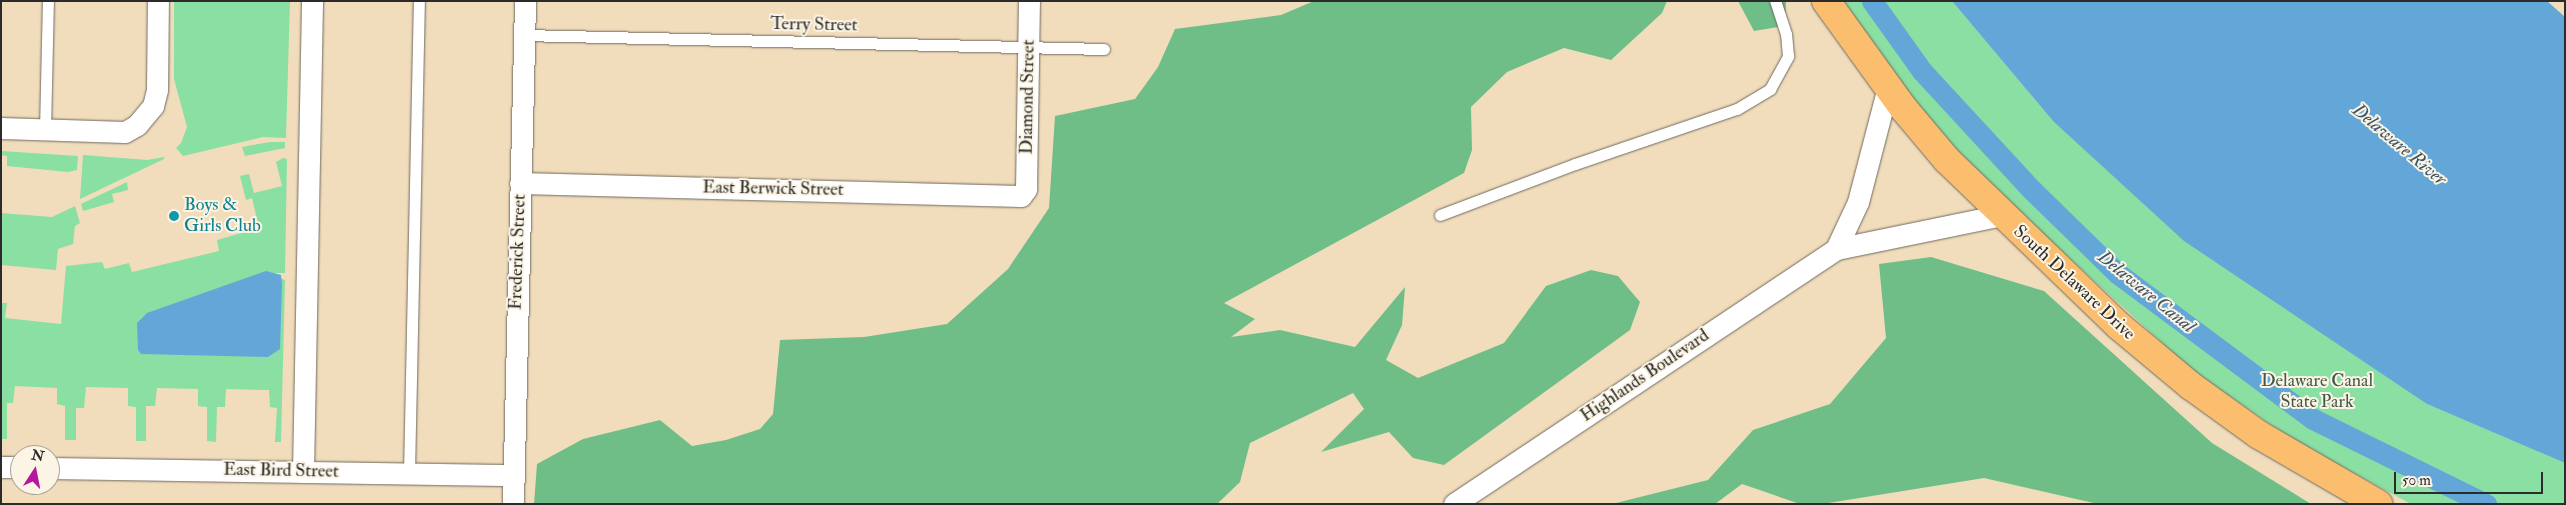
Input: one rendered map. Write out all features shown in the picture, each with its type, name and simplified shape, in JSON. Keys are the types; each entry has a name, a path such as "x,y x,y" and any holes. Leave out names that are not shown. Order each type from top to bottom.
{"highway":[{"name":"South Delaware Drive","path":"1826,1 1888,87 1947,160 2001,215 2119,326 2191,386 2298,460 2378,504"}],"street":[{"path":"1,128 125,132 137,125 153,106 157,90 158,1"},
{"path":"302,472 312,1"},
{"name":"Frederick Street","path":"513,504 512,475 525,1"},
{"name":"Diamond Street","path":"1025,193 1029,1"},
{"path":"1836,249 1858,202 1888,87"},
{"name":"East Berwick Street","path":"520,183 1025,193"},
{"name":"Highlands Boulevard","path":"1454,504 1836,249 2001,215"},
{"name":"East Bird Street","path":"60,468 512,475"}],"lane":[{"path":"45,130 48,1"},
{"path":"409,473 419,1"},
{"path":"1440,215 1575,164 1737,109 1770,89 1788,56 1786,34 1774,1"},
{"name":"Terry Street","path":"524,35 1104,49"}],"green space":[{"path":"174,1 290,1 286,138 263,137 183,156 176,148 181,143 187,127 174,79"},
{"path":"1314,1 1667,1 1662,13 1611,60 1564,48 1507,72 1471,107 1472,150 1464,173 1224,303 1255,319 1231,337 1280,330 1355,347 1405,287 1402,325 1386,360 1418,378 1504,343 1546,286 1591,270 1618,276 1640,302 1630,330 1444,465 1413,458 1389,432 1321,452 1364,409 1353,393 1250,443 1240,482 1217,504 534,504 537,464 583,439 660,420 692,446 726,440 760,429 773,414 780,340 864,337 947,324 1008,269 1049,208 1055,116 1135,99 1158,67 1175,29 1281,15"},
{"path":"1738,1 1786,1 1785,26 1754,31"},
{"name":"Delaware Canal State Park","path":"1839,1 1952,1 2053,121 2427,404 2565,463 2565,504 2411,504 2293,440 2192,370 1976,173 1890,74"},
{"path":"270,142 285,142 285,148 245,156 242,147"},
{"path":"1,151 78,156 77,170 68,172 7,166 7,156 1,155"},
{"path":"83,155 147,160 164,157 164,159 80,199"},
{"path":"283,158 287,159 285,273 266,273 285,280 281,442 275,442 277,408 270,407 269,390 226,389 225,407 217,407 216,442 207,441 207,407 198,406 198,389 157,388 155,406 146,406 146,441 136,441 136,407 128,406 128,388 86,387 84,408 76,408 76,440 65,440 65,406 57,404 57,388 15,386 13,403 7,403 7,439 1,439 2,303 7,303 5,318 61,324 66,266 102,262 105,269 129,263 132,272 219,251 217,240 259,228 252,198 246,200 240,176 249,174 254,193 282,186 276,162"},
{"path":"127,182 128,190 112,194 114,202 83,211 81,204"},
{"path":"75,206 80,223 75,226 73,244 58,249 56,270 1,265 1,213 52,217"},
{"path":"1931,257 2044,291 2212,443 2311,504 2098,504 1984,478 1822,504 1800,504 1742,484 1715,504 1612,504 1708,480 1753,430 1830,404 1886,338 1879,264"}],"water":[{"name":"Delaware River","path":"1952,1 2547,1 2565,17 2565,463 2427,404 2184,241 2053,121"},
{"path":"266,271 281,275 282,284 280,349 268,357 141,354 138,350 137,323 147,313"}],"waterway":[{"name":"Delaware Canal","path":"1872,1 1922,71 2032,190 2117,273 2313,419 2486,504"}],"place":[{"name":"Boys & Girls Club","path":"174,216"}]}
